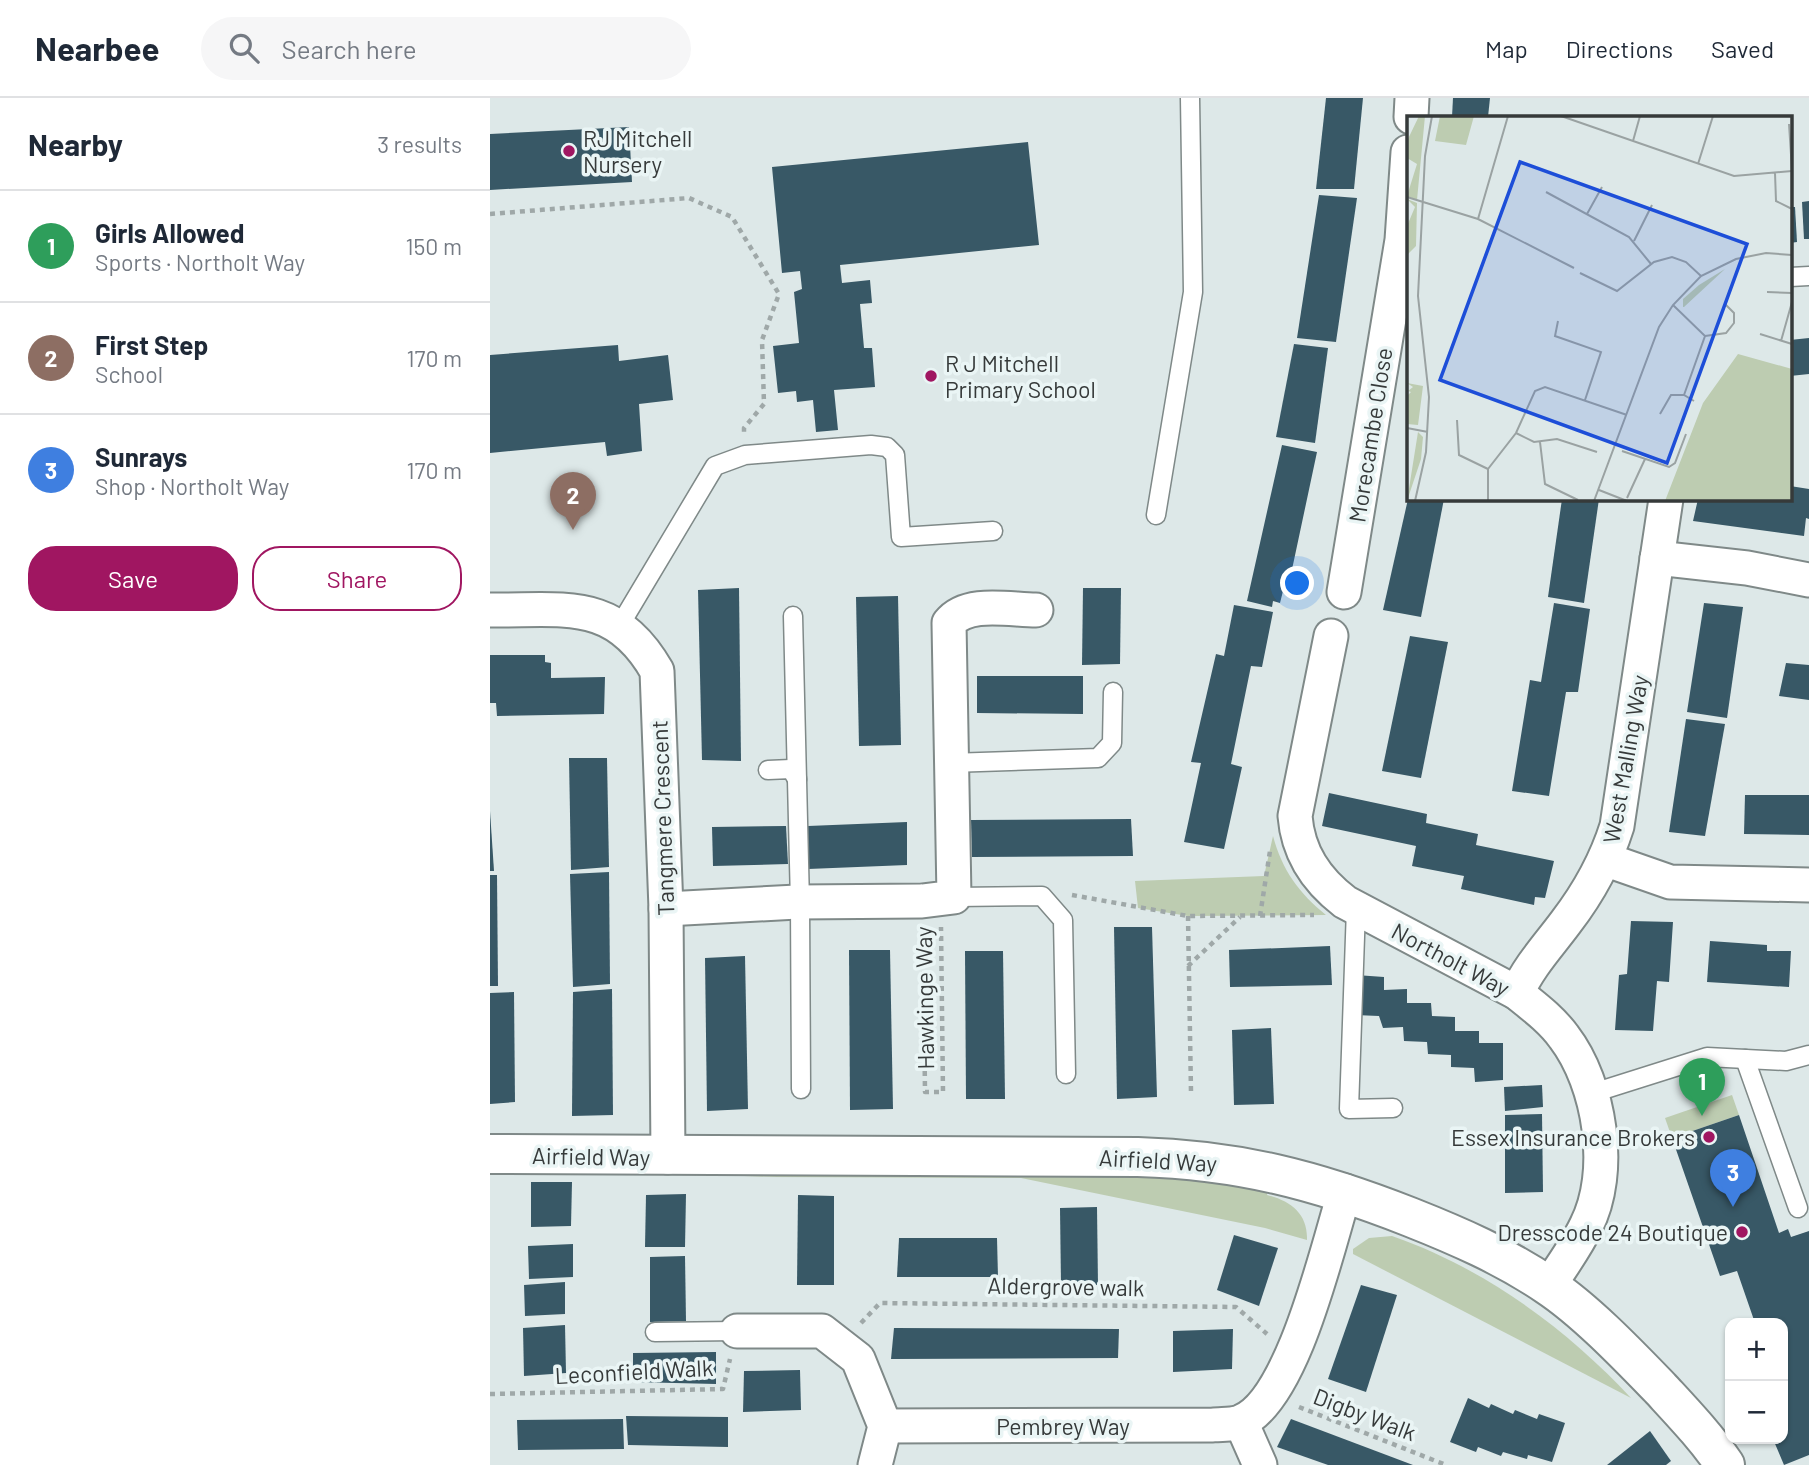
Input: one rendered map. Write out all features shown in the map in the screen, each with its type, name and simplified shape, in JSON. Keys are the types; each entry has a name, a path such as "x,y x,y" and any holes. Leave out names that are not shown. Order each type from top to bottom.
{"street":[{"path":"1411,116 1412,98"},
{"name":"Morecambe Close","path":"1344,592 1402,240 1407,167"},
{"name":"West Malling Way","path":"1517,993 1525,974 1569,919 1607,860 1619,817 1666,500"},
{"path":"1657,558 1747,568 1809,580"},
{"name":"Hawkinge Way","path":"666,909 939,899 950,763 949,622 955,615 970,609 1036,610"},
{"name":"Tangmere Crescent","path":"490,610 582,611 620,625 642,645 657,671 666,909 668,1157"},
{"name":"Northolt Way","path":"1331,636 1296,816 1300,844 1311,867 1326,888 1356,917 1517,993 1564,1037 1593,1093 1600,1130 1599,1178 1587,1224 1549,1286"},
{"path":"1607,860 1670,882 1809,885"},
{"name":"Airfield Way","path":"490,1154 1197,1159 1264,1169 1345,1191 1475,1242 1549,1286 1633,1359 1707,1439 1725,1465"},
{"path":"1260,1465 1241,1422 1272,1396 1299,1336 1345,1191"},
{"path":"737,1331 822,1331 858,1359 885,1426 875,1465"},
{"name":"Pembrey Way","path":"885,1426 1199,1425 1241,1422"}],"lane":[{"path":"1156,515 1192,292 1190,98"},
{"path":"620,625 715,467 745,455 887,447 895,456 901,537 993,531"},
{"path":"793,616 800,902 800,1089"},
{"path":"950,763 1098,758 1112,743 1113,692"},
{"path":"768,770 791,769 797,779"},
{"path":"939,899 1042,896 1063,920 1066,1074"},
{"path":"1356,917 1349,1109 1393,1108"},
{"path":"1593,1093 1707,1056 1786,1062 1809,1055"},
{"path":"1745,1059 1798,1208"},
{"path":"655,1332 737,1331"}],"path":[{"path":"490,214 688,198 732,216 779,294 762,340 764,404 744,428 745,455"},
{"path":"1260,916 1273,836 1296,816"},
{"path":"1042,896 1051,891 1188,916 1356,917"},
{"name":"Hawkinge Way","path":"939,899 943,1092 925,1092 939,899"},
{"path":"1188,916 1191,1092"},
{"path":"1188,966 1241,916"},
{"name":"Aldergrove walk","path":"841,1345 880,1303 923,1301 1236,1307 1265,1334 1299,1336"},
{"name":"Leconfield Walk","path":"490,1394 723,1389 737,1331"},
{"name":"Digby Walk","path":"1272,1396 1446,1465"}],"green space":[{"path":"1273,836 1281,860 1293,880 1326,915 1188,916 1138,908 1135,881 1264,876"},
{"path":"1732,1095 1739,1115 1672,1138 1665,1118"},
{"path":"868,1173 1157,1174 1268,1187 1267,1195 1284,1201 1301,1216 1307,1231 1307,1240 1265,1228 1021,1178 744,1177"},
{"path":"1392,1236 1459,1265 1522,1303 1579,1348 1631,1398 1353,1254 1353,1249 1369,1238"}],"building":[{"path":"1326,98 1363,98 1354,189 1316,189"},
{"path":"1453,98 1490,98 1488,116 1452,116"},
{"name":"RJ Mitchell Nursery","path":"629,127 632,182 490,190 490,134"},
{"path":"1028,142 1039,245 840,265 842,283 870,280 872,303 860,304 864,348 872,348 875,387 834,390 838,430 816,432 813,400 797,402 796,391 778,393 773,346 799,343 794,292 802,289 800,271 782,273 772,167"},
{"path":"1319,195 1357,198 1336,342 1297,338"},
{"path":"1809,201 1809,239 1804,239 1802,202"},
{"path":"1792,207 1795,207 1797,242 1792,243"},
{"path":"1809,338 1809,374 1792,376 1792,340"},
{"path":"1294,344 1328,348 1315,443 1276,437"},
{"path":"618,345 619,361 668,355 673,400 639,404 642,451 607,456 605,442 490,453 490,355"},
{"path":"1282,445 1317,452 1287,593 1283,591 1280,603 1273,601 1272,607 1247,601"},
{"path":"1792,486 1809,489 1809,519 1806,518 1804,536 1693,521 1698,500 1792,500"},
{"path":"1408,500 1444,500 1421,617 1383,610"},
{"path":"1562,500 1599,500 1584,603 1548,597"},
{"path":"739,588 741,761 702,760 698,590"},
{"path":"1083,588 1121,588 1120,664 1082,665"},
{"path":"898,596 901,745 859,746 856,597"},
{"path":"1554,603 1590,609 1578,692 1566,692 1549,796 1512,791 1530,680 1541,682"},
{"path":"1704,603 1743,607 1727,718 1687,712"},
{"path":"1234,605 1273,612 1262,667 1251,666 1231,764 1242,767 1224,849 1184,842 1201,763 1191,762 1216,654 1224,656"},
{"path":"1410,636 1448,642 1421,778 1382,771"},
{"path":"490,655 545,655 545,662 551,663 551,678 605,677 604,714 497,716 496,703 490,703"},
{"path":"1786,663 1809,665 1809,700 1779,696"},
{"path":"977,676 1083,676 1083,714 977,713"},
{"path":"1686,719 1725,724 1705,836 1669,832"},
{"path":"569,758 607,758 609,867 571,870"},
{"path":"1329,793 1427,814 1426,823 1478,834 1476,845 1554,861 1545,898 1535,897 1534,905 1461,889 1464,876 1412,866 1416,846 1322,826"},
{"path":"1745,795 1809,795 1809,835 1744,834"},
{"path":"490,811 494,871 490,871"},
{"path":"1131,819 1133,856 972,857 971,820"},
{"path":"907,822 907,865 808,869 808,826"},
{"path":"786,826 788,864 713,866 712,827"},
{"path":"609,872 610,984 573,987 570,874"},
{"path":"490,875 497,875 498,986 490,986"},
{"path":"1631,921 1673,922 1669,982 1657,981 1653,1031 1615,1030 1619,975 1627,974"},
{"path":"1114,927 1152,927 1157,1097 1117,1099"},
{"path":"1710,941 1767,945 1767,951 1791,951 1789,987 1707,982"},
{"path":"1330,946 1332,985 1230,987 1229,950"},
{"path":"849,950 890,950 893,1109 850,1110"},
{"path":"965,951 1003,951 1005,1099 966,1099"},
{"path":"745,956 748,1109 707,1111 705,958"},
{"path":"1356,975 1384,977 1384,990 1407,989 1407,1003 1431,1003 1432,1016 1455,1017 1455,1031 1479,1031 1479,1043 1503,1043 1503,1080 1475,1082 1474,1068 1451,1067 1451,1055 1428,1054 1427,1042 1404,1041 1403,1027 1383,1028 1379,1016 1355,1015"},
{"path":"612,989 613,1115 572,1116 573,992"},
{"path":"514,992 515,1102 490,1104 490,993"},
{"path":"1271,1028 1274,1104 1234,1105 1232,1030"},
{"path":"1542,1085 1543,1107 1505,1111 1504,1087"},
{"path":"1542,1114 1543,1192 1505,1193 1505,1115"},
{"path":"1739,1115 1779,1233 1788,1229 1791,1237 1809,1231 1809,1455 1784,1465 1775,1444 1788,1444 1788,1318 1753,1318 1737,1271 1720,1276 1672,1138"},
{"path":"531,1182 572,1182 571,1226 531,1227"},
{"path":"686,1194 685,1247 645,1247 646,1195"},
{"path":"798,1195 834,1196 834,1285 797,1285"},
{"path":"1097,1207 1098,1285 1061,1284 1060,1208"},
{"path":"1234,1235 1278,1248 1259,1306 1217,1290"},
{"path":"899,1238 997,1238 998,1277 897,1277"},
{"path":"573,1244 573,1277 529,1279 528,1246"},
{"path":"685,1256 686,1321 650,1322 650,1257"},
{"path":"565,1282 565,1314 525,1316 524,1285"},
{"path":"1361,1285 1397,1295 1366,1392 1328,1379"},
{"path":"565,1325 566,1373 524,1376 523,1328"},
{"path":"894,1328 1119,1329 1118,1358 891,1359"},
{"path":"1233,1329 1232,1369 1173,1372 1173,1331"},
{"path":"716,1352 716,1384 633,1382 633,1353"},
{"path":"800,1370 801,1410 743,1412 744,1371"},
{"path":"1468,1398 1489,1408 1491,1404 1513,1414 1515,1410 1537,1419 1539,1414 1565,1423 1552,1462 1503,1452 1501,1456 1478,1447 1476,1452 1450,1442"},
{"path":"626,1416 728,1417 728,1447 628,1445"},
{"path":"623,1419 624,1449 518,1450 517,1420"},
{"path":"1291,1419 1413,1465 1328,1465 1277,1447"},
{"path":"1650,1431 1671,1461 1666,1465 1607,1465"}],"place":[{"name":"RJ Mitchell Nursery","path":"569,151"},
{"name":"R J Mitchell Primary School","path":"931,376"},
{"name":"First Step","path":"573,530"},
{"name":"Girls Allowed","path":"1702,1116"},
{"name":"Essex Insurance Brokers","path":"1709,1137"},
{"name":"Sunrays","path":"1733,1207"},
{"name":"Dresscode 24 Boutique","path":"1742,1232"}]}
